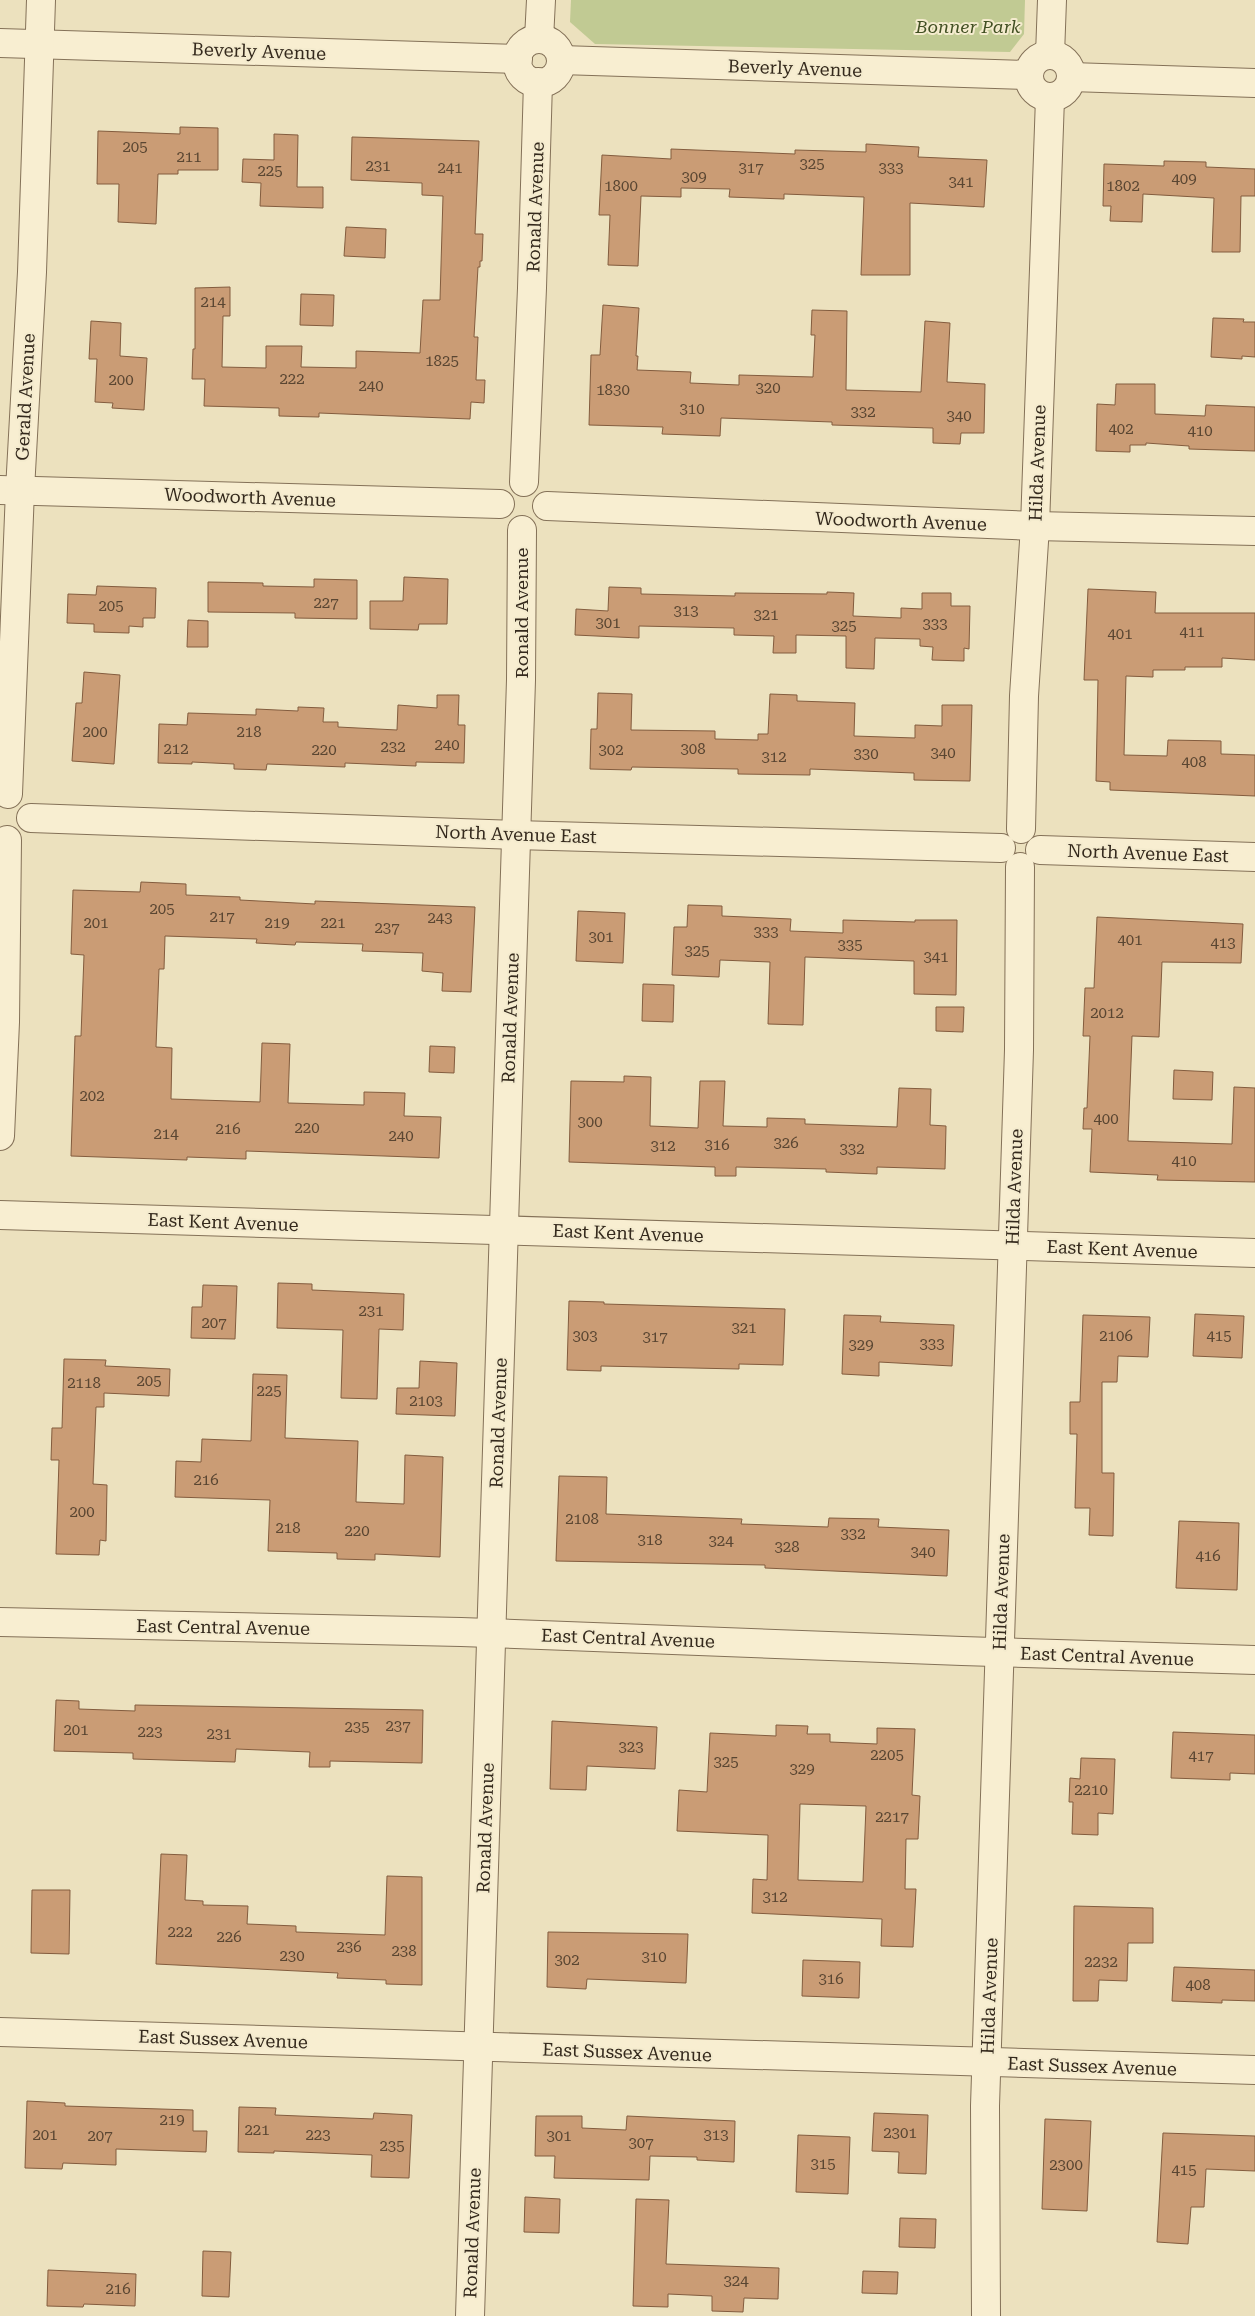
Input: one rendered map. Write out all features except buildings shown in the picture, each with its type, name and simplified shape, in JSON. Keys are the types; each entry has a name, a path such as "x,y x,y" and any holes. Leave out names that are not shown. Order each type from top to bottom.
{"street":[{"name":"Gerald Avenue","path":"4,795 10,490 32,272 41,0"},
{"path":"539,39 541,0"},
{"path":"1050,55 1052,0"},
{"path":"539,39 554,45 561,60 559,70 555,76 549,80 538,82 527,79 522,74 518,59 524,46 529,42 539,39"},
{"name":"Beverly Avenue","path":"0,43 518,59"},
{"path":"1050,55 1062,58 1067,63 1071,77 1068,88 1063,93 1050,98 1036,93 1031,87 1029,75 1031,66 1036,60 1050,55"},
{"name":"Beverly Avenue","path":"561,60 1029,75"},
{"path":"1071,77 1255,83"},
{"name":"Ronald Avenue","path":"524,482 538,82"},
{"name":"Hilda Avenue","path":"1021,829 1024,696 1035,526 1050,98"},
{"path":"524,482 539,488 544,494 548,506 545,518 539,524 522,530 510,526 505,521 501,515 500,504 503,492 508,487 524,482"},
{"name":"Woodworth Avenue","path":"10,490 500,504"},
{"name":"Woodworth Avenue","path":"548,506 1035,526 1255,531"},
{"name":"Ronald Avenue","path":"470,2316 521,680 522,530"},
{"path":"0,1136 5,1022 3,839 18,838 24,834 29,828 31,818 29,807 25,801 19,797 4,795"},
{"name":"North Avenue East","path":"31,818 515,835 1001,848"},
{"path":"1021,829 1032,832 1036,837 1030,858 1007,862 1001,848 1003,839 1013,830 1021,829"},
{"name":"North Avenue East","path":"1030,858 1255,857"},
{"name":"Hilda Avenue","path":"986,2316 985,2106 1018,1050 1030,858"},
{"name":"East Kent Avenue","path":"0,1215 1255,1253"},
{"name":"East Central Avenue","path":"0,1622 491,1633 999,1653 1255,1660"},
{"name":"East Sussex Avenue","path":"0,2032 478,2048 1255,2070"}],"green space":[{"name":"Bonner Park","path":"571,0 1025,0 1024,34 1010,52 595,44 570,22"}]}
